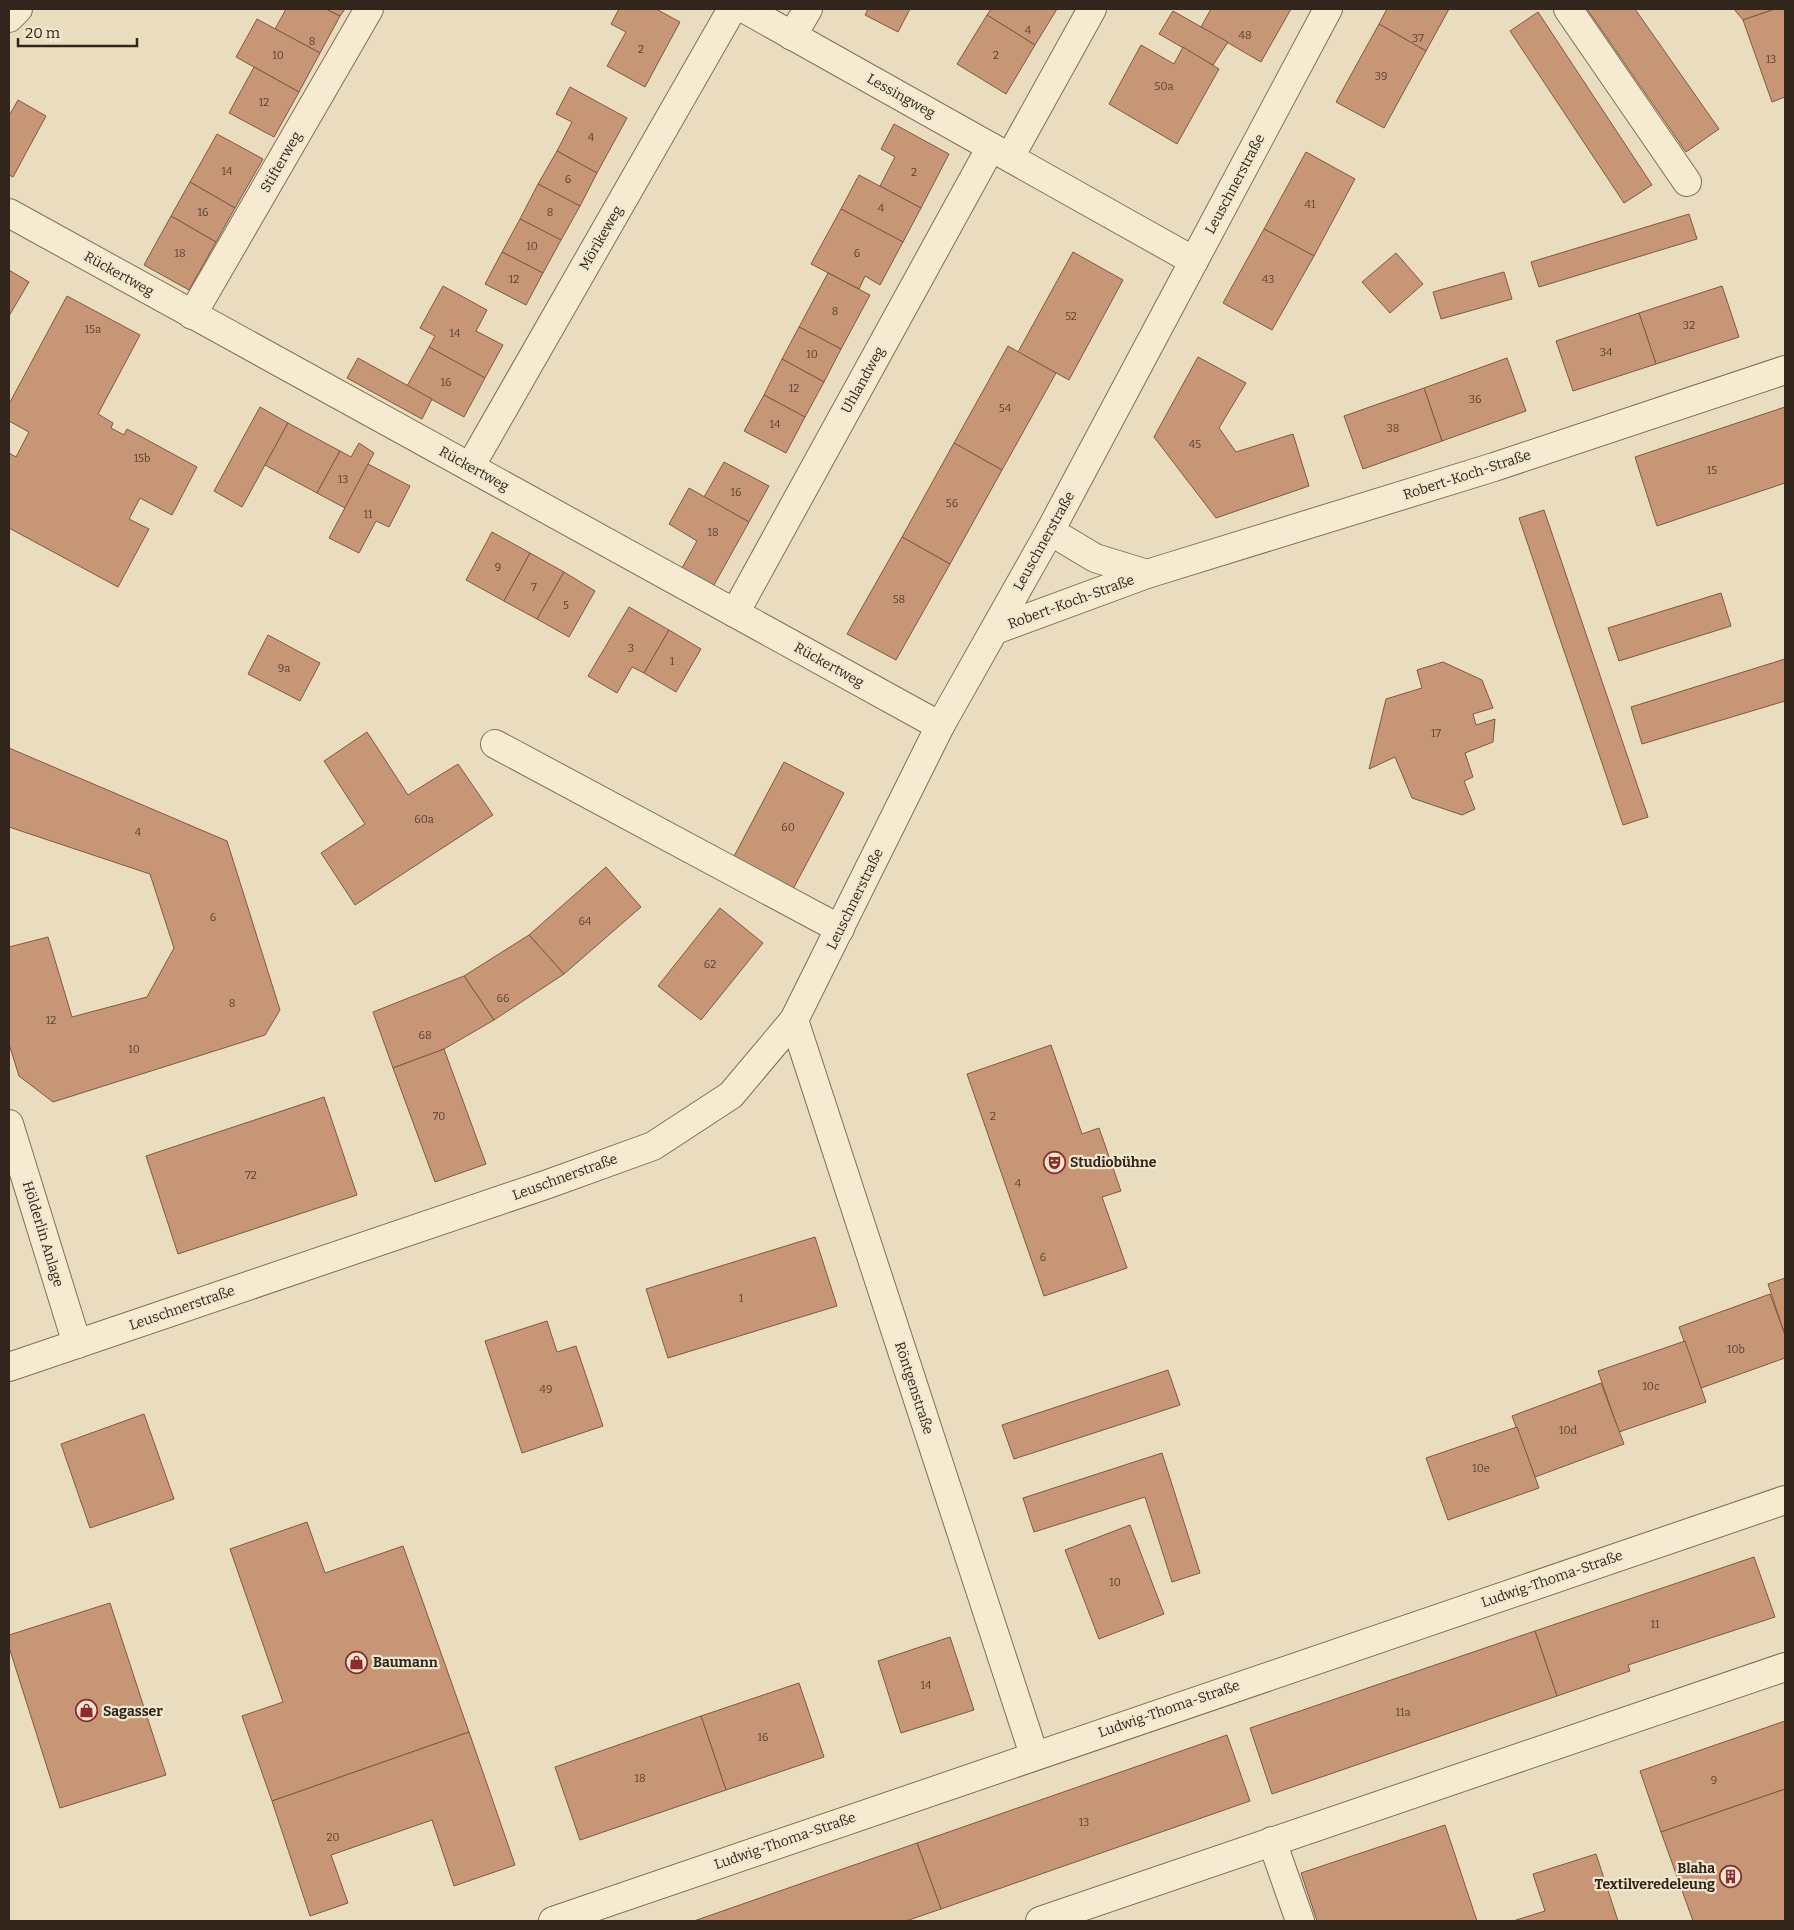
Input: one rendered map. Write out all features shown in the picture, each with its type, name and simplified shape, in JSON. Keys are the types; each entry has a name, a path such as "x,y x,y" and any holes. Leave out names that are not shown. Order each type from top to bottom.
{"street":[{"path":"9,18 18,9"},
{"name":"Stifterweg","path":"192,315 369,9"},
{"name":"Mörikeweg","path":"470,467 732,9"},
{"name":"Lessingweg","path":"745,9 1194,261"},
{"path":"792,36 808,9"},
{"path":"1000,152 1092,9"},
{"name":"Leuschnerstraße","path":"9,1367 548,1184 653,1146 731,1095 794,1020 940,726 1050,531 1328,9"},
{"path":"1568,9 1687,182"},
{"name":"Uhlandweg","path":"735,613 1000,152"},
{"name":"Rückertweg","path":"9,213 940,726"},
{"name":"Robert-Koch-Straße","path":"995,630 1147,574 1494,467 1785,370"},
{"name":"Robert-Koch-Straße","path":"1050,531 1095,558 1147,574"},
{"path":"495,744 840,930"},
{"name":"Röntgenstraße","path":"794,1020 1034,1755"},
{"name":"Hölderlin Anlage","path":"9,1124 77,1344"},
{"name":"Ludwig-Thoma-Straße","path":"566,1919 1034,1755 1785,1500"},
{"path":"1040,1921 1785,1667"},
{"path":"1272,1842 1300,1921"}],"building":[{"path":"286,9 326,9 340,16 320,53 275,29"},
{"path":"326,9 345,9 340,16"},
{"path":"619,9 656,9 680,22 645,87 607,66 626,32 611,24"},
{"path":"868,9 910,9 898,32 865,15"},
{"path":"991,9 1057,9 1035,45 987,15"},
{"path":"1211,9 1291,9 1261,62 1201,27"},
{"path":"1387,9 1449,9 1426,51 1379,24"},
{"path":"1587,9 1635,9 1719,129 1686,152"},
{"path":"1734,9 1775,9 1743,20"},
{"path":"1775,9 1785,9 1785,97 1772,102 1743,20"},
{"path":"1173,11 1228,42 1213,65 1159,34"},
{"path":"1538,12 1652,185 1624,203 1510,31"},
{"path":"987,15 1035,45 1006,94 957,64"},
{"path":"257,19 320,53 299,92 236,57"},
{"path":"1379,24 1426,51 1384,128 1336,102"},
{"path":"1141,45 1174,64 1183,47 1219,69 1177,144 1109,104"},
{"path":"254,67 299,92 274,137 229,113"},
{"path":"570,87 627,118 597,173 557,151 572,122 556,114"},
{"path":"18,100 46,116 13,177 9,175 9,116"},
{"path":"894,124 949,154 921,208 880,186 895,157 881,149"},
{"path":"217,134 263,159 235,208 190,182"},
{"path":"557,151 597,173 580,206 538,184"},
{"path":"1306,152 1355,179 1314,256 1264,229"},
{"path":"859,175 921,208 903,242 841,209"},
{"path":"190,182 235,208 216,242 171,216"},
{"path":"538,184 580,206 561,240 520,219"},
{"path":"841,209 903,242 880,285 865,276 859,289 811,264"},
{"path":"1689,214 1697,239 1539,287 1531,262"},
{"path":"171,216 216,242 189,290 144,265"},
{"path":"520,219 561,240 543,273 502,252"},
{"path":"1264,229 1314,256 1272,330 1223,303"},
{"path":"502,252 543,273 526,305 485,284"},
{"path":"1073,252 1123,280 1069,380 1018,352"},
{"path":"1396,253 1423,284 1390,313 1362,282"},
{"path":"9,270 29,282 9,316"},
{"path":"1504,272 1512,299 1441,319 1433,292"},
{"path":"828,273 870,295 841,349 799,327"},
{"path":"443,286 487,310 476,331 503,345 485,378 429,347 435,336 420,328"},
{"path":"1722,286 1739,337 1656,364 1639,313"},
{"path":"67,296 140,335 98,414 113,423 111,428 124,435 127,429 197,467 172,515 140,498 129,519 149,529 118,587 9,528 9,453 16,457 29,432 9,421 9,404"},
{"path":"1639,313 1656,364 1573,391 1556,341"},
{"path":"799,327 841,349 824,382 782,359"},
{"path":"1008,346 1056,373 1002,470 954,443"},
{"path":"429,347 485,378 464,417 407,386"},
{"path":"1198,357 1246,383 1219,428 1236,452 1293,434 1309,486 1216,518 1154,437"},
{"path":"358,358 432,399 422,419 347,378"},
{"path":"1507,358 1526,411 1442,441 1424,388"},
{"path":"782,359 824,382 805,417 764,395"},
{"path":"1424,388 1442,441 1363,469 1344,416"},
{"path":"764,395 805,417 786,453 744,431"},
{"path":"260,407 288,423 242,507 214,491"},
{"path":"1785,407 1785,483 1657,526 1635,457"},
{"path":"288,423 340,451 317,493 265,465"},
{"path":"359,443 374,453 345,508 317,493 340,451 351,457"},
{"path":"954,443 1002,470 950,564 902,537"},
{"path":"724,462 769,486 749,522 704,497"},
{"path":"368,464 410,486 389,527 376,521 359,553 329,538"},
{"path":"689,488 749,522 714,585 682,568 697,541 669,524"},
{"path":"1544,510 1648,817 1623,825 1519,518"},
{"path":"492,532 530,553 504,601 466,580"},
{"path":"902,537 950,564 896,660 847,634"},
{"path":"530,553 564,572 537,619 504,601"},
{"path":"564,572 595,591 569,637 537,619"},
{"path":"1721,593 1731,626 1619,661 1608,628"},
{"path":"629,607 669,630 644,673 632,667 617,693 588,676"},
{"path":"669,630 701,649 676,692 644,673"},
{"path":"268,635 320,663 300,701 248,674"},
{"path":"1785,659 1785,701 1642,744 1631,707"},
{"path":"1443,662 1482,680 1493,708 1473,714 1476,725 1495,719 1493,742 1465,753 1473,777 1464,781 1475,809 1462,815 1412,798 1395,757 1369,769 1386,699 1422,688 1417,670"},
{"path":"367,732 408,795 458,764 493,815 355,905 321,853 365,824 324,761"},
{"path":"9,748 227,841 280,1010 265,1035 53,1102 19,1076 9,1044 9,947 48,937 72,1017 147,997 174,948 150,874 9,827"},
{"path":"784,762 844,793 792,891 732,860"},
{"path":"606,867 641,907 564,974 529,935"},
{"path":"720,908 763,943 701,1020 658,986"},
{"path":"529,935 564,974 494,1020 464,976"},
{"path":"464,976 494,1020 444,1049 393,1068 373,1012"},
{"name":"Studiobühne","path":"1051,1045 1082,1134 1099,1128 1121,1191 1102,1197 1127,1268 1044,1296 967,1074"},
{"path":"444,1049 486,1164 435,1182 393,1068"},
{"path":"324,1097 357,1195 178,1254 146,1156"},
{"path":"815,1237 837,1306 668,1358 646,1289"},
{"path":"1785,1278 1785,1335 1768,1284"},
{"path":"1770,1294 1785,1335 1785,1358 1701,1388 1679,1327"},
{"path":"547,1321 557,1352 576,1346 603,1426 522,1453 485,1341"},
{"path":"1685,1341 1706,1402 1619,1432 1598,1371"},
{"path":"1168,1370 1180,1405 1014,1459 1002,1425"},
{"path":"1601,1383 1624,1444 1535,1477 1512,1416"},
{"path":"144,1414 174,1499 90,1528 61,1444"},
{"path":"1517,1427 1539,1488 1448,1520 1426,1458"},
{"path":"1162,1453 1200,1573 1172,1582 1145,1497 1034,1532 1023,1498"},
{"name":"Baumann","path":"307,1522 325,1573 403,1546 469,1732 272,1801 242,1716 283,1702 230,1549"},
{"path":"1130,1525 1164,1614 1099,1639 1065,1550"},
{"path":"1754,1557 1775,1617 1628,1665 1630,1671 1557,1696 1535,1631"},
{"name":"Sagasser","path":"110,1603 166,1775 60,1808 9,1647 9,1635"},
{"path":"1535,1631 1557,1696 1272,1794 1250,1728"},
{"path":"950,1637 974,1710 901,1733 878,1661"},
{"path":"799,1683 824,1757 726,1790 701,1716"},
{"path":"701,1716 726,1790 580,1840 555,1767"},
{"path":"1785,1721 1785,1789 1661,1832 1640,1771"},
{"path":"469,1732 515,1865 454,1886 432,1820 331,1855 348,1903 310,1916 272,1801"},
{"path":"1227,1735 1250,1801 941,1909 917,1843"},
{"name":"Blaha Textilveredeleung","path":"1785,1789 1785,1921 1693,1921 1661,1832"},
{"path":"1445,1825 1477,1921 1317,1921 1301,1873"},
{"path":"917,1843 941,1909 906,1921 694,1921"},
{"path":"1596,1854 1618,1921 1513,1921 1545,1911 1533,1874"}],"place":[{"name":"Studiobühne","path":"1054,1162"},
{"name":"Baumann","path":"357,1662"},
{"name":"Sagasser","path":"87,1711"},
{"name":"Blaha Textilveredeleung","path":"1731,1876"}]}
